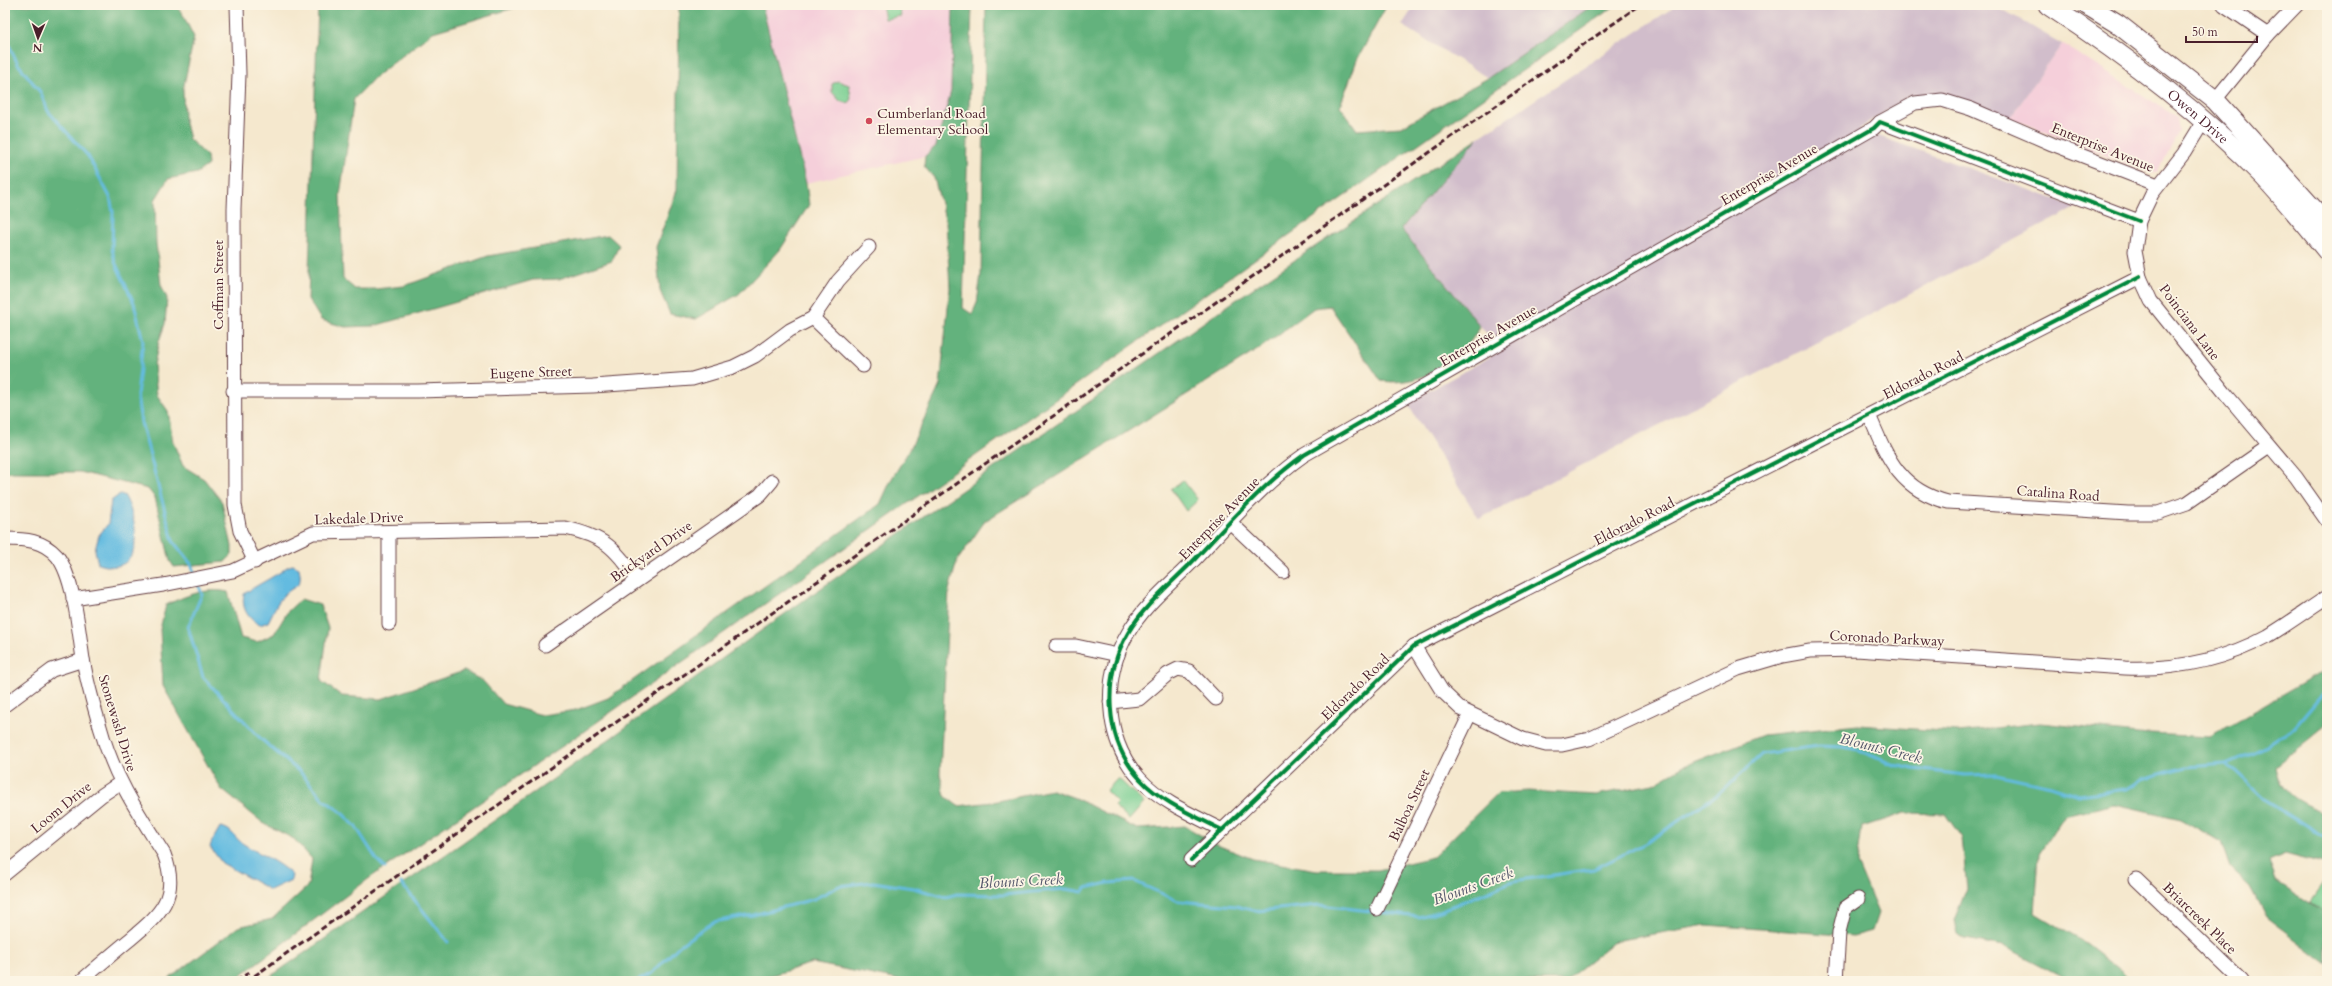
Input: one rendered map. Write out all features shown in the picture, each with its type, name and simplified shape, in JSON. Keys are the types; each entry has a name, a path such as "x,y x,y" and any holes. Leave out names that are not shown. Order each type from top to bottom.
{"highway":[{"name":"Owen Drive","path":"2048,5 2110,46 2189,108 2264,178 2327,251"},
{"name":"Owen Drive","path":"2087,5 2118,24 2215,100 2327,224"},
{"path":"2110,46 2131,50 2195,102 2204,107 2215,100"},
{"path":"2203,122 2213,120 2222,126 2247,148 2279,184 2292,186"}],"street":[{"name":"Coffman Street","path":"237,5 240,74 234,209 233,391 235,505 240,531 255,562"},
{"path":"2224,5 2268,35"},
{"path":"2215,100 2268,35 2297,5"},
{"name":"Enterprise Avenue","path":"1222,830 1152,790 1141,780 1121,749 1113,724 1110,702 1112,676 1118,654 1129,632 1139,618 1266,484 1304,455 1915,103 1942,100 1971,109 2052,144 2158,185"},
{"path":"1880,122 2139,221"},
{"name":"Poinciana Lane","path":"2203,122 2184,153 2158,185 2139,221 2135,251 2140,277 2151,300 2269,446 2296,477 2327,521"},
{"path":"863,366 813,318 838,281 869,247"},
{"name":"Eldorado Road","path":"1191,860 1414,646 2140,277"},
{"name":"Eugene Street","path":"233,391 418,391 670,382 713,374 733,366 755,356 790,330 813,318"},
{"name":"Catalina Road","path":"1869,415 1883,447 1902,478 1921,493 1948,502 2128,513 2158,513 2187,503 2269,446"},
{"name":"Brickyard Drive","path":"545,645 637,579 760,496 772,481"},
{"path":"1230,522 1283,572"},
{"name":"Lakedale Drive","path":"73,599 163,585 225,573 255,562 313,533 389,533 565,528 588,533 604,542 618,553 637,579"},
{"path":"389,533 389,624"},
{"name":"Stonewash Drive","path":"5,539 27,539 39,542 51,550 59,558 67,576 73,599 83,660 101,731 120,783 164,854 169,866 170,889 165,904 154,918 81,981"},
{"name":"Coronado Parkway","path":"1414,646 1442,691 1450,701 1470,714 1534,742 1562,745 1577,743 1738,669 1782,656 1834,650 2125,668 2169,668 2195,663 2242,648 2268,636 2327,597"},
{"path":"1056,646 1076,646 1118,654"},
{"path":"5,705 52,670 83,660"},
{"path":"1110,702 1139,699 1168,674 1178,669 1189,671 1216,699"},
{"name":"Balboa Street","path":"1377,909 1470,714"},
{"name":"Loom Drive","path":"5,874 102,795 120,783"},
{"name":"Briarcreek Place","path":"2136,879 2242,981"},
{"path":"1836,981 1838,932 1845,908 1858,899"}],"shaded area":[{"name":"Cumberland Road Elementary School","path":"762,5 960,5 944,152 806,183"},
{"path":"1415,5 1593,5 1488,78 1402,25"},
{"path":"1677,5 1995,5 2062,44 2010,118 1950,96 1928,94 1910,96 1859,129 2077,207 1479,519 1407,403 1501,351 1401,229 1478,138"},
{"path":"2062,44 2177,117 2179,131 2158,172 2146,172 2010,118"}],"green space":[{"path":"5,5 175,5 182,13 194,37 183,90 184,119 189,139 207,156 208,165 197,173 168,179 155,200 156,243 161,285 167,298 165,324 159,341 154,365 157,395 168,411 173,442 183,466 204,479 222,502 232,546 232,555 225,562 174,567 170,561 155,498 148,489 80,472 5,472"},
{"path":"318,5 516,5 514,8 433,32 375,77 354,99 340,195 343,279 355,289 375,289 404,286 488,256 608,235 619,245 612,261 559,279 533,280 374,326 345,327 321,320 308,299"},
{"path":"679,5 762,5 806,183 809,205 780,250 739,294 696,319 670,314 660,291 656,247 677,190"},
{"path":"882,5 899,5 901,16 885,19"},
{"path":"953,5 972,5 963,308 972,314 977,303 981,274 986,5 1387,5 1357,60 1340,106 1357,130 1401,127 1488,78 1593,5 1616,5 573,739 371,877 233,981 166,981 238,927 272,919 308,886 312,859 294,839 263,823 221,789 163,686 160,629 166,605 196,593 212,591 228,592 241,638 257,642 274,634 288,611 301,599 320,605 328,628 321,681 342,696 381,699 464,671 483,681 503,704 542,715 576,710 608,698 880,504 891,480 910,449 940,385 950,288 946,222 934,178 924,166 925,156 936,146 951,91"},
{"path":"838,81 849,85 851,98 849,103 840,101 832,92 832,84"},
{"path":"1478,138 1401,229 1480,326 1463,351 1451,361 1425,376 1411,380 1396,382 1381,381 1330,306 1314,308 1259,349 985,521 957,561 949,590 940,774 945,796 958,806 993,802 1052,790 1075,798 1137,829 1185,826 1217,845 1253,859 1317,870 1378,870 1433,857 1498,793 1528,791 1596,795 1653,784 1684,766 1763,735 1858,725 1958,732 2040,723 2149,734 2210,737 2327,669 2327,724 2275,767 2278,777 2287,792 2301,802 2327,814 2327,865 2285,854 2269,861 2276,881 2327,914 2327,964 2266,917 2250,887 2230,868 2221,842 2181,819 2115,804 2064,816 2039,854 2035,913 2085,943 2133,981 2071,981 2004,946 1964,939 1957,934 1954,920 1967,888 1962,838 1945,814 1905,813 1862,827 1857,863 1878,913 1872,931 1854,936 1706,925 1615,941 1565,981 904,981 812,963 753,981 264,981 521,802 814,593 1256,286"},
{"path":"1183,480 1198,500 1186,511 1171,489"},
{"path":"1118,778 1144,803 1129,820 1114,806 1117,802 1106,791"},
{"path":"2327,878 2327,914 2310,902"}],"water":[{"path":"119,495 124,495 129,506 133,519 135,545 131,556 124,563 113,566 98,564 95,550 99,535 108,524 111,501"},
{"path":"293,565 299,568 299,583 282,597 268,622 260,625 256,623 246,612 243,599 244,594 279,573 286,567"},
{"path":"220,827 227,829 242,843 287,870 292,875 291,880 270,890 222,863 210,847"}],"waterway":[{"path":"5,37 18,64 41,93 48,111 88,156 110,197 113,212 112,249 115,262 134,303 143,341 137,396 141,422 173,541 191,564 195,575"},
{"path":"197,581 202,594 188,627 203,677 261,739 301,773 324,800 340,811 356,827 377,860 385,868"},
{"name":"Blounts Creek","path":"637,981 652,973 680,945 713,922 753,915 814,899 839,886 873,882 913,888 946,897 957,894 1003,895 1066,889 1083,892 1086,888 1108,883 1134,881 1178,901 1236,906 1256,911 1320,905 1419,917 1440,911 1513,881 1594,869 1646,843 1721,792 1762,754 1818,746 1843,747 1858,750 1894,765 1965,775 1996,774 2051,786 2078,795 2127,789 2143,779 2185,767 2227,764 2265,747 2294,728 2327,689"},
{"path":"2227,764 2266,801 2327,839"},
{"path":"401,883 448,942"}],"railway":[{"path":"247,981 1640,5"},
{"path":"237,981 251,971"}],"cycle path":[{"path":"1222,830 1168,802 1158,795 1140,779 1128,763 1119,746 1111,708 1111,688 1114,669 1120,650 1128,633 1150,603 1261,491 1304,455 1874,128 1880,122 2139,221"},
{"path":"1191,860 1414,646 2140,277"}],"place":[{"name":"Cumberland Road Elementary School","path":"869,121"}]}
